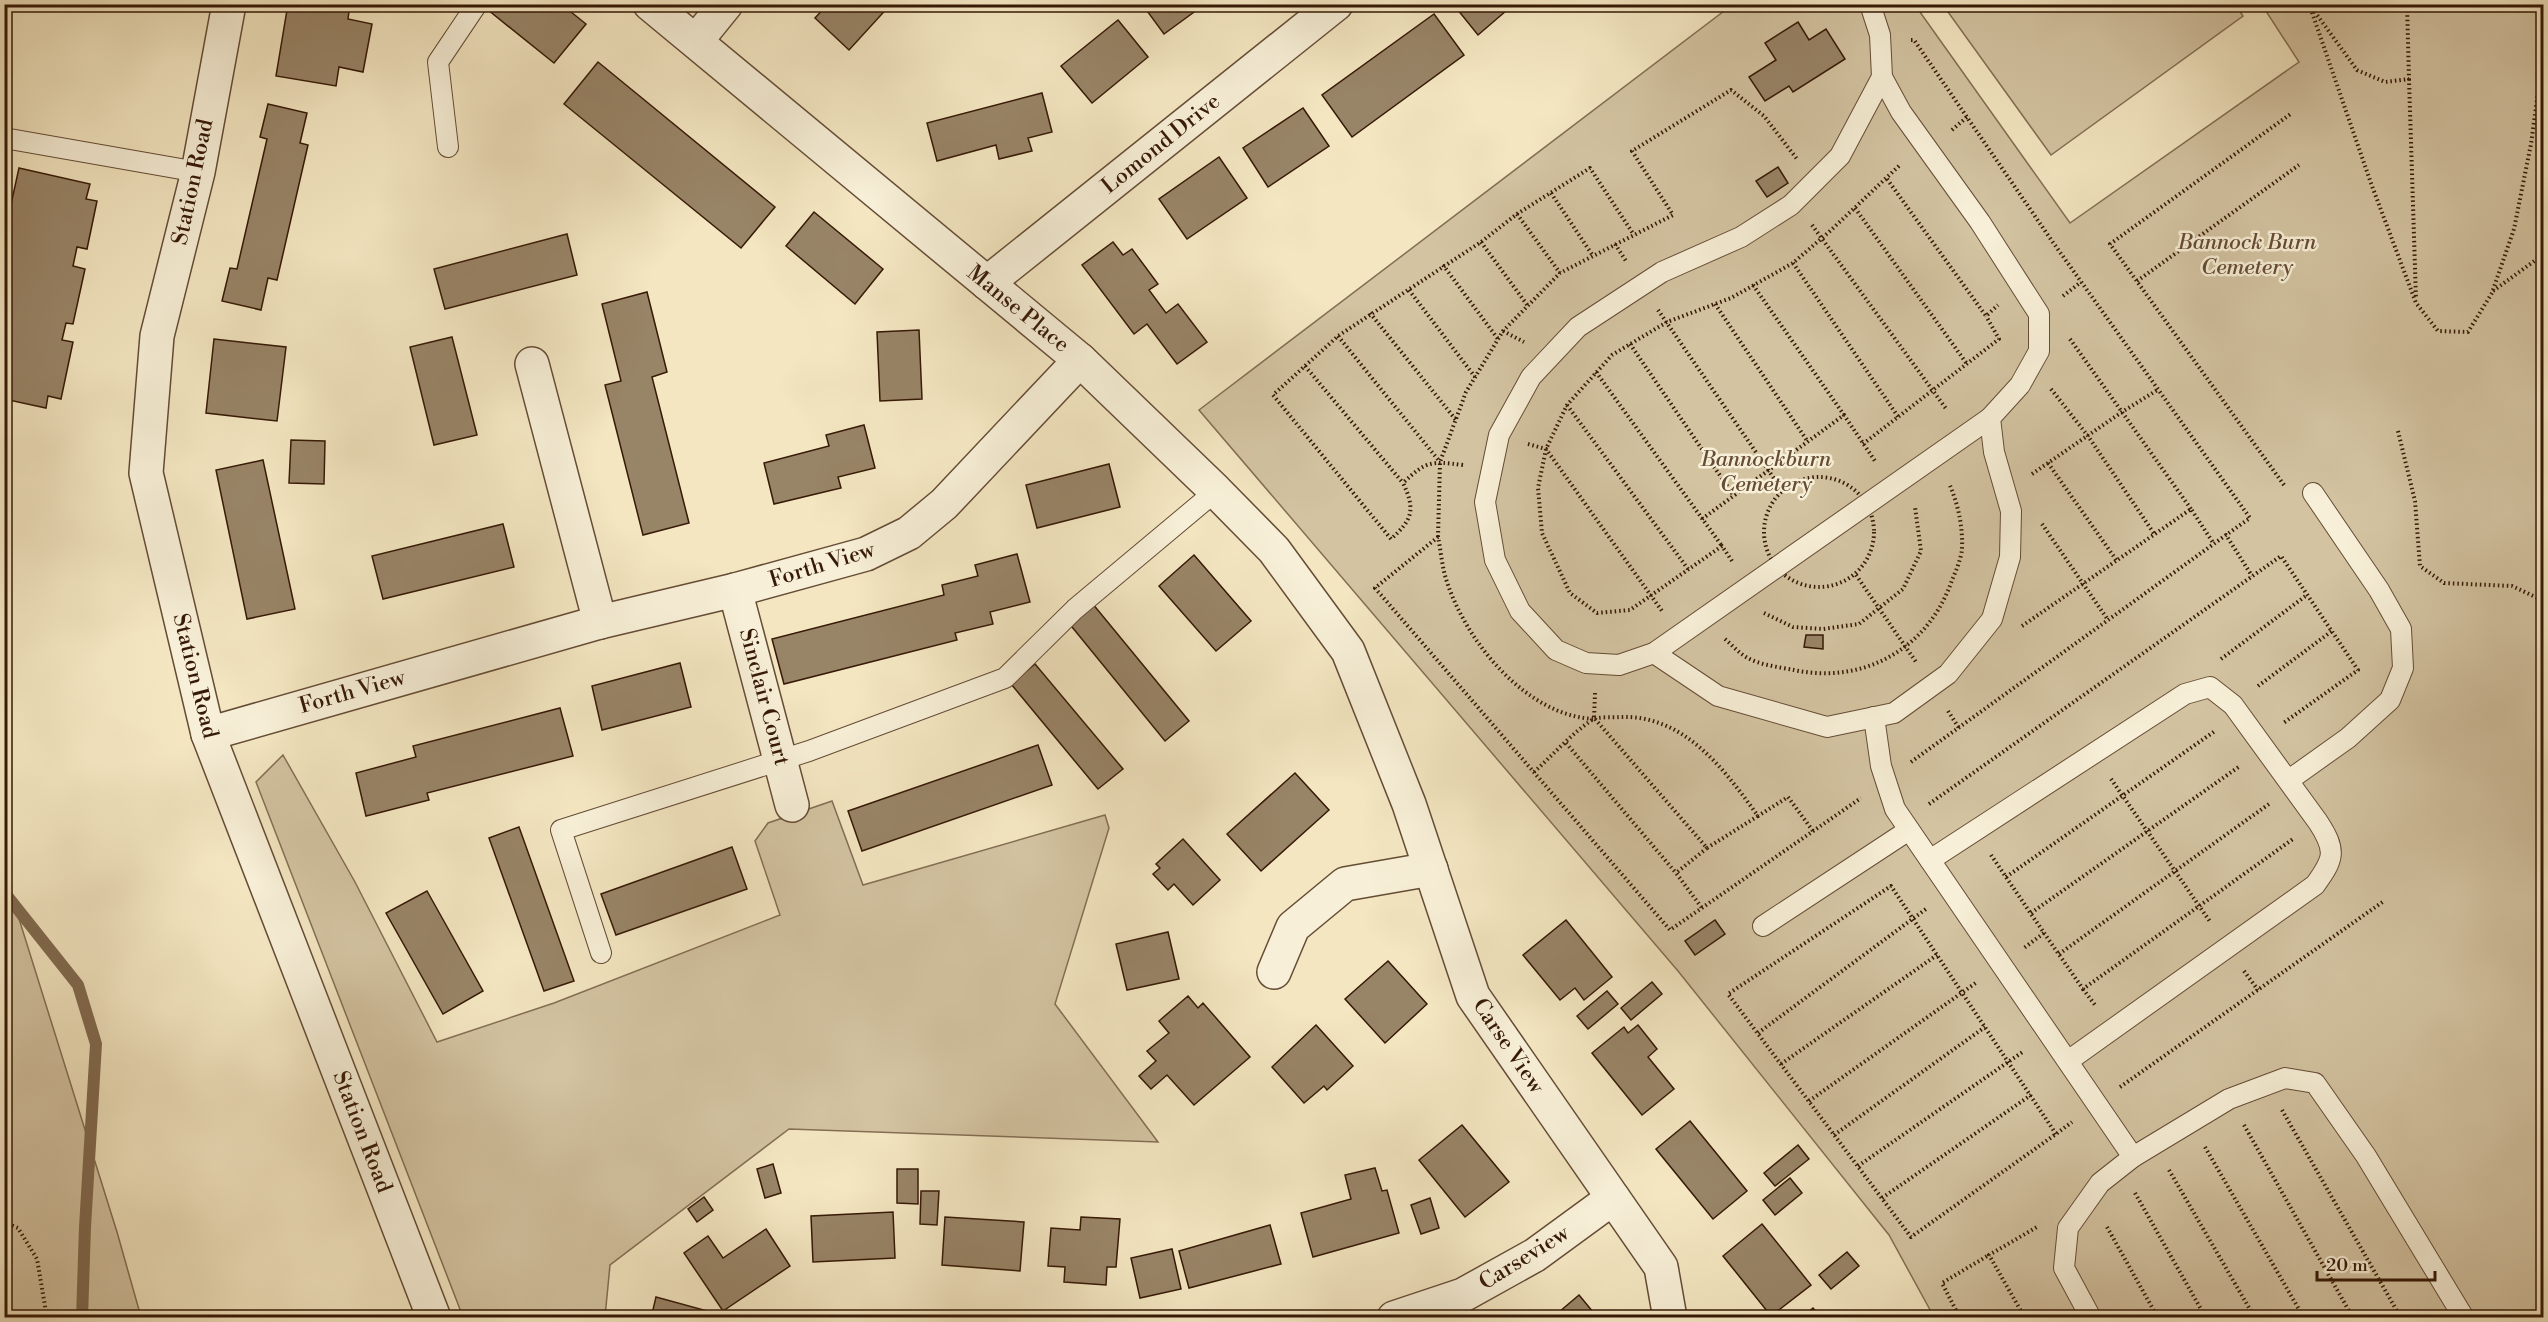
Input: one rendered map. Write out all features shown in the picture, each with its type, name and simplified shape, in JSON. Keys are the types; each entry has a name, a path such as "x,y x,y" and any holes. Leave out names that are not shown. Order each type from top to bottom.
{"street":[{"name":"Station Road","path":"229,4 198,172 157,336 146,473 208,734 434,1317"},
{"name":"Manse Place","path":"650,4 1080,360 1216,490 1274,550 1348,651"},
{"path":"696,41 726,4"},
{"name":"Lomond Drive","path":"987,284 1336,4"},
{"name":"Forth View","path":"208,734 600,622 735,590 866,554 909,533 944,504 1080,360"},
{"path":"532,364 600,622"},
{"name":"Sinclair Court","path":"735,590 792,805"},
{"name":"Carse View","path":"1348,651 1409,804 1473,996 1661,1267 1670,1317"},
{"path":"1274,972 1293,927 1345,884 1431,869"},
{"name":"Carseview","path":"1394,1317 1463,1295 1535,1255 1613,1198"}],"lane":[{"path":"448,147 438,62 477,4"},
{"path":"1870,4 1880,34 1882,77 1901,112 1980,222 2039,314 2039,351 2020,385 1990,418 1654,653 1619,665 1586,663 1556,650 1520,612 1495,560 1485,502 1499,435 1531,377 1578,327 1662,272 1741,237 1795,201 1840,156 1882,77"},
{"path":"4,138 198,172"},
{"path":"1654,653 1718,696 1827,727 1894,713 1933,686 1948,674 1992,619 2010,557 2012,511 1994,452 1990,418"},
{"path":"601,953 561,830 780,760 1005,678 1075,609 1216,490"},
{"path":"2290,784 2348,738 2390,700 2403,668 2401,629 2379,590 2313,493"},
{"path":"1930,860 2185,694 2210,687 2236,709 2318,822 2329,839 2330,864 2315,885 2068,1061"},
{"path":"1874,717 1881,766 1895,809 2097,1104 2127,1162"},
{"path":"1763,926 1910,830"},
{"path":"2091,1317 2064,1268 2068,1228 2100,1183 2154,1144 2229,1099 2285,1078 2315,1083 2366,1156 2458,1316"}],"path":[{"path":"2310,4 2358,70 2385,82 2409,79"},
{"path":"2310,4 2372,186 2416,303 2438,331 2468,332 2492,292 2514,229 2531,144 2543,55 2539,4"},
{"path":"2407,4 2416,303"},
{"path":"1880,34 1914,40 2052,241 2250,518 2226,535"},
{"path":"1438,537 1440,462 1466,392 1498,339 1560,273 1673,215 1632,151 1731,90 1764,116 1791,153 1818,178"},
{"path":"2292,113 2110,244 2289,492 2313,493"},
{"path":"1722,546 1630,610 1597,613 1570,593 1542,533 1538,488 1546,449 1567,405 1612,355 1667,322 1715,304 1792,263 1887,179 1922,141"},
{"path":"2137,281 2299,165"},
{"path":"1305,366 1403,483 1411,500 1407,525 1391,539 1273,395 1338,336 1370,313 1408,291 1443,265 1481,242 1517,214 1590,168 1634,235"},
{"path":"1863,444 1999,339 1986,316 1887,179"},
{"path":"1551,193 1593,256"},
{"path":"1795,201 1965,435"},
{"path":"1855,208 1967,364"},
{"path":"1517,214 1560,273"},
{"path":"1481,242 1528,306"},
{"path":"1616,244 1641,285 1782,490"},
{"path":"2492,292 2544,254"},
{"path":"1792,263 1899,418"},
{"path":"1443,265 1498,339"},
{"path":"1596,372 1722,546 1755,607 1770,618 1793,627 1822,629 1859,624 1904,589 1921,551 1916,511 1898,482 1863,444 1753,285"},
{"path":"1986,316 2021,286"},
{"path":"1408,291 1475,377"},
{"path":"1715,304 1808,442"},
{"path":"1370,313 1456,420"},
{"path":"1338,336 1440,462"},
{"path":"2068,336 2214,544"},
{"path":"1630,344 1734,496"},
{"path":"2031,364 2088,436 2155,535"},
{"path":"2006,492 2158,389"},
{"path":"1567,405 1688,569"},
{"path":"1702,519 1844,416"},
{"path":"2398,431 2415,501 2420,566 2444,583 2512,586 2544,601"},
{"path":"1499,435 1546,449 1678,636"},
{"path":"1706,616 1724,639 1748,658 1814,675 1850,673 1877,663 1906,647 1923,631 1945,602 1962,552 1959,507 1938,454"},
{"path":"1403,483 1421,466 1440,462 1492,468"},
{"path":"2048,463 2118,561"},
{"path":"2016,629 2191,509"},
{"path":"2040,521 2108,620"},
{"path":"1856,575 1933,686"},
{"path":"2199,691 2208,669 2307,595"},
{"path":"2006,877 2124,796 2332,631"},
{"path":"1534,772 1594,719 1632,717 1659,721 1694,742 1726,771 1758,816"},
{"path":"1594,719 1707,848"},
{"path":"1566,743 1676,873 1702,908"},
{"path":"2031,913 2265,749"},
{"path":"2094,753 2258,990"},
{"path":"2059,954 2175,872 2290,784"},
{"path":"1676,873 1707,848 1788,797 1813,831"},
{"path":"1974,831 2083,989 2318,822"},
{"path":"2056,1134 1891,886 1728,994 1911,1237 2056,1134 2097,1104 2384,901"},
{"path":"1758,1033 1952,891"},
{"path":"1809,1101 2044,933"},
{"path":"1781,1064 1937,955"},
{"path":"1834,1135 1985,1027"},
{"path":"1858,1166 2009,1063"},
{"path":"2268,1085 2400,1317"},
{"path":"1882,1198 2031,1095"},
{"path":"2229,1099 2353,1317"},
{"path":"2191,1122 2304,1317"},
{"path":"2154,1144 2254,1317"},
{"path":"2127,1162 2206,1317"},
{"path":"2090,1197 2158,1317"},
{"path":"4,1222 18,1228 37,1259 47,1317"},
{"path":"1960,1317 1942,1284 2040,1226"},
{"path":"1989,1255 2025,1317"}],"green space":[{"path":"2235,4 2243,16 2051,155 1943,5"},
{"name":"Bannockburn Cemetery","path":"1732,5 1915,5 2070,223 2299,62 2262,5 2543,5 2543,1317 1934,1317 1889,1235 1678,971 1199,410"},
{"path":"283,755 355,882 437,1042 554,1003 780,915 755,841 768,823 832,801 863,885 1105,815 1109,828 1055,1004 1158,1142 789,1129 610,1265 605,1317 463,1317 256,782"},
{"path":"5,874 117,1232 141,1317 5,1317"}],"building":[{"path":"288,4 350,4 348,19 372,24 363,72 339,67 336,86 276,76"},
{"path":"493,4 561,4 586,24 554,63 488,10"},
{"path":"828,4 891,4 849,50 815,18"},
{"path":"1142,4 1205,4 1164,34"},
{"path":"1453,4 1514,4 1478,35"},
{"path":"1434,14 1464,55 1352,137 1322,95"},
{"path":"1118,20 1148,57 1092,103 1061,66"},
{"path":"1798,22 1809,40 1826,29 1845,59 1793,92 1789,86 1765,101 1749,77 1776,60 1765,43"},
{"path":"598,62 775,207 741,248 564,104"},
{"path":"1042,93 1052,132 1028,138 1032,151 999,159 996,145 937,161 927,123"},
{"path":"268,104 307,113 300,143 308,145 277,280 268,278 261,310 222,301 230,268 237,269 267,139 260,137"},
{"path":"1303,108 1329,146 1268,187 1243,148"},
{"path":"1219,157 1247,198 1187,239 1159,199"},
{"path":"1778,167 1788,183 1767,197 1756,181"},
{"path":"19,168 90,184 86,199 97,201 87,249 77,247 73,266 85,269 73,324 66,323 62,340 73,342 61,399 48,396 46,408 4,399 4,236"},
{"path":"814,212 883,269 855,304 786,246"},
{"path":"567,234 577,275 445,309 434,269"},
{"path":"1113,242 1123,255 1132,249 1158,284 1149,290 1166,313 1178,304 1207,342 1177,364 1147,324 1134,334 1082,265"},
{"path":"647,292 667,372 652,377 689,523 643,535 605,385 621,381 602,304"},
{"path":"919,330 922,399 880,401 877,332"},
{"path":"452,337 477,435 434,445 410,347"},
{"path":"214,339 286,347 277,421 206,413"},
{"path":"864,425 875,468 838,477 841,488 774,504 764,463 829,446 826,435"},
{"path":"291,440 325,441 324,484 289,483"},
{"path":"263,460 295,609 247,619 216,470"},
{"path":"1109,464 1120,507 1037,528 1026,485"},
{"path":"503,524 514,567 383,599 372,556"},
{"path":"1017,554 1030,602 990,612 993,624 955,633 957,640 784,684 772,639 944,595 942,585 978,576 975,565"},
{"path":"1194,555 1251,621 1216,651 1159,586"},
{"path":"1092,603 1189,721 1165,741 1068,622"},
{"path":"1806,635 1823,635 1823,649 1804,647"},
{"path":"680,663 691,707 602,730 592,686"},
{"path":"1035,664 1123,769 1098,789 1011,684"},
{"path":"560,708 573,756 427,793 429,800 366,816 356,773 416,757 413,746"},
{"path":"1038,745 1052,785 862,851 848,811"},
{"path":"1295,773 1329,810 1261,871 1227,834"},
{"path":"519,827 574,981 544,991 489,838"},
{"path":"1183,839 1220,880 1193,905 1174,884 1168,890 1153,874 1160,868 1156,864"},
{"path":"732,847 747,889 616,935 601,894"},
{"path":"427,891 483,991 443,1014 386,913"},
{"path":"1566,920 1612,977 1584,1000 1575,988 1560,1000 1523,955"},
{"path":"1715,920 1725,934 1695,955 1685,941"},
{"path":"1168,932 1179,979 1127,990 1116,944"},
{"path":"1388,961 1427,1004 1385,1043 1345,999"},
{"path":"1652,982 1662,994 1631,1020 1621,1008"},
{"path":"1607,991 1618,1004 1588,1029 1577,1016"},
{"path":"1188,996 1198,1008 1203,1003 1250,1057 1194,1105 1167,1075 1151,1089 1139,1076 1156,1061 1147,1051 1169,1033 1159,1021"},
{"path":"1316,1025 1353,1066 1327,1090 1324,1086 1304,1103 1272,1067"},
{"path":"1638,1025 1657,1049 1648,1057 1674,1089 1642,1115 1592,1053 1624,1027 1628,1033"},
{"path":"1690,1121 1747,1191 1713,1219 1656,1149"},
{"path":"1462,1125 1509,1182 1465,1217 1419,1160"},
{"path":"1798,1145 1809,1159 1775,1186 1764,1173"},
{"path":"773,1164 781,1193 765,1198 757,1169"},
{"path":"1375,1168 1382,1191 1387,1190 1399,1233 1313,1257 1301,1213 1351,1199 1345,1175"},
{"path":"897,1169 918,1169 918,1204 897,1203"},
{"path":"1790,1178 1802,1193 1775,1215 1763,1200"},
{"path":"921,1191 939,1191 937,1225 920,1224"},
{"path":"704,1197 713,1210 697,1222 688,1209"},
{"path":"1430,1198 1439,1228 1421,1234 1411,1205"},
{"path":"893,1212 895,1258 813,1262 811,1216"},
{"path":"945,1217 1024,1222 1020,1271 942,1265"},
{"path":"1081,1217 1120,1219 1116,1267 1107,1267 1106,1285 1064,1282 1065,1267 1048,1266 1051,1228 1080,1230"},
{"path":"1762,1224 1811,1285 1771,1316 1723,1256"},
{"path":"1270,1225 1281,1264 1189,1288 1179,1251"},
{"path":"766,1229 790,1266 723,1311 684,1253 708,1236 723,1258"},
{"path":"1172,1249 1181,1289 1140,1298 1131,1258"},
{"path":"1847,1252 1859,1266 1831,1289 1819,1275"},
{"path":"1579,1295 1598,1318 1552,1318"},
{"path":"656,1297 711,1312 710,1318 651,1318"},
{"path":"1813,1308 1821,1318 1801,1318"}],"waterway":[{"path":"4,892 78,985 96,1044 82,1318"}],"park label":[{"name":"Bannock Burn Cemetery","path":"2247,254"}]}
